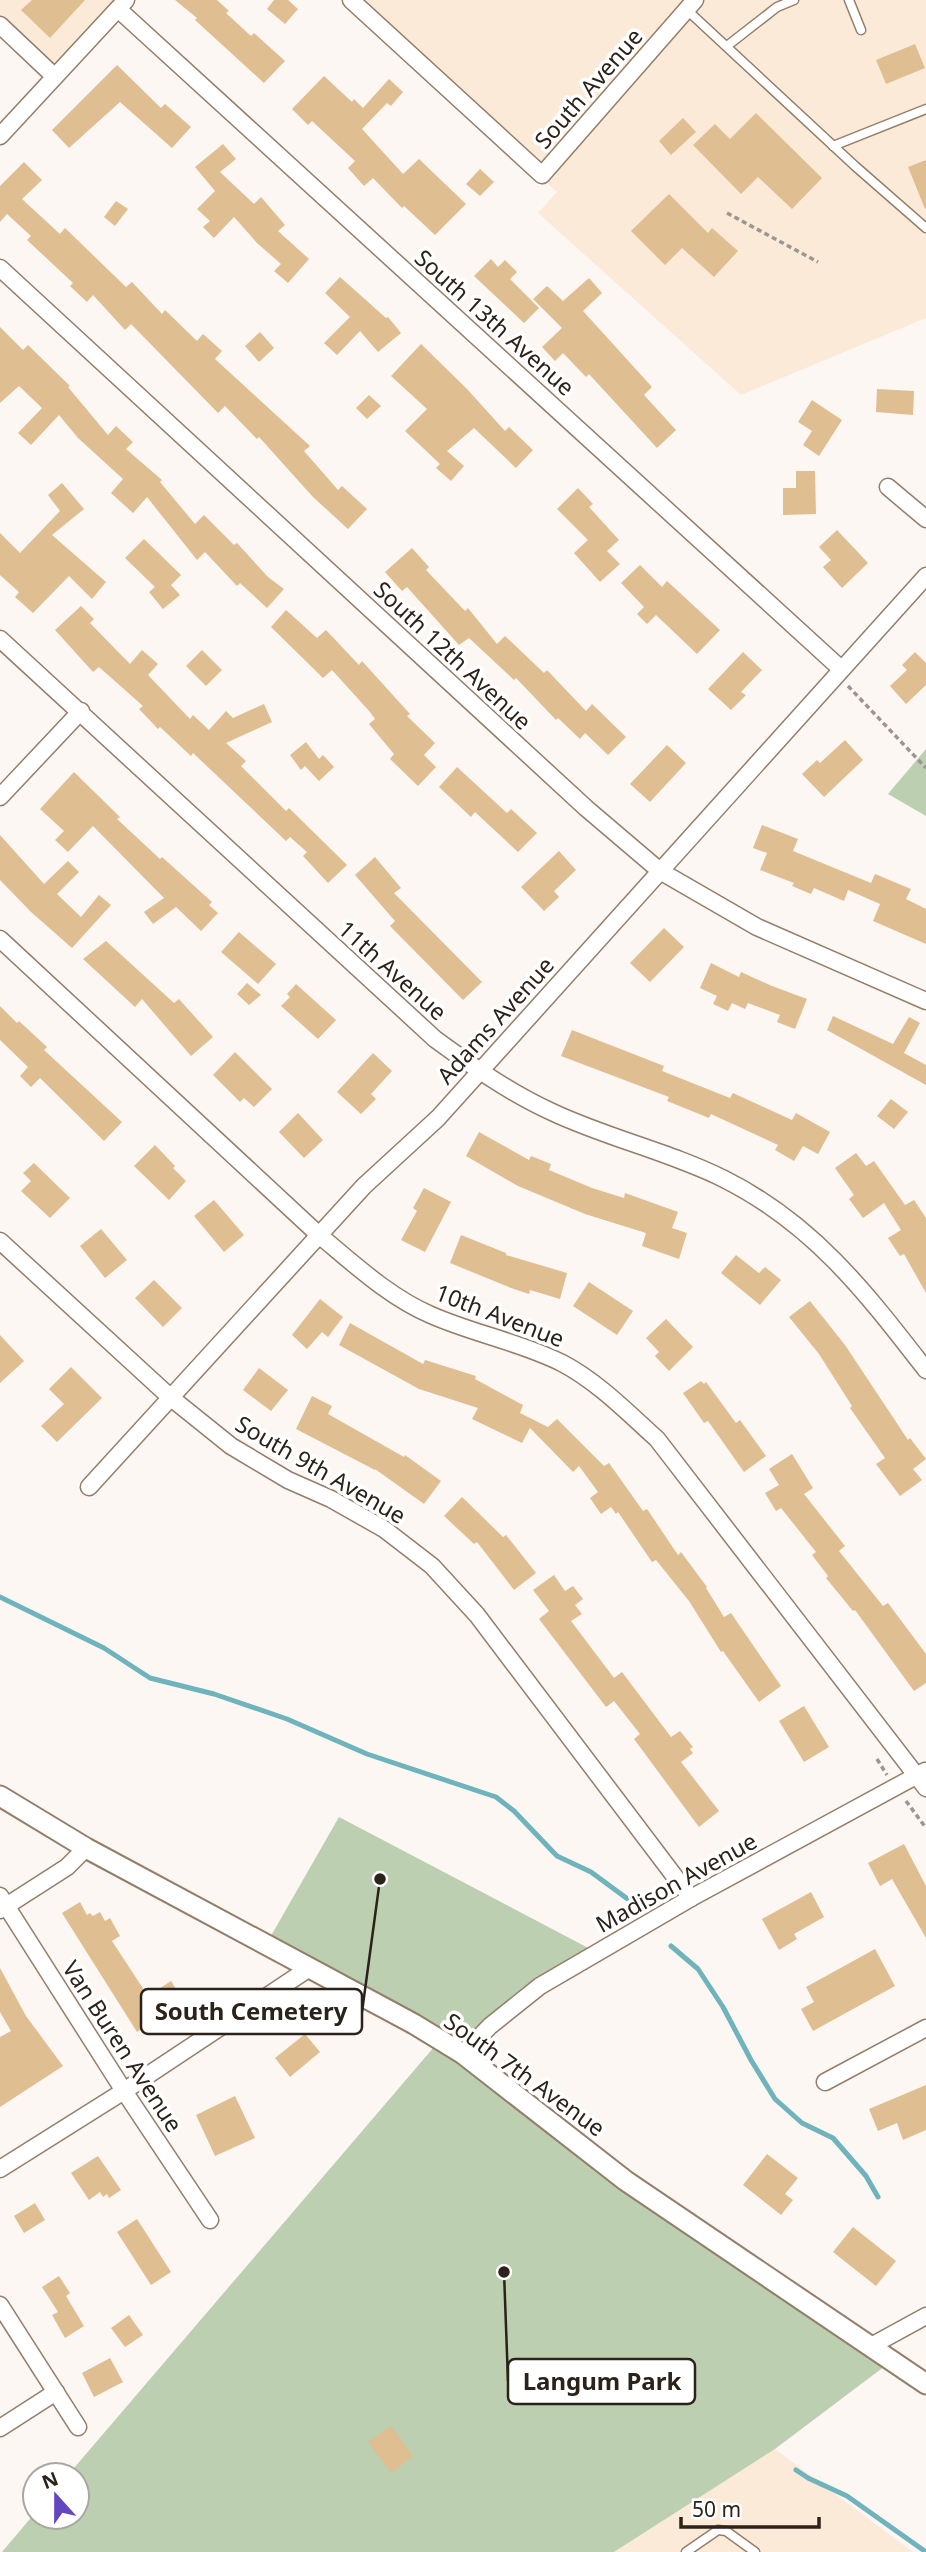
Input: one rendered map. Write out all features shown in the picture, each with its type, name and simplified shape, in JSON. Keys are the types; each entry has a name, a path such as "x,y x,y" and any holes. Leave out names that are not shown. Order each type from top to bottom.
{"street":[{"name":"South Avenue","path":"351,0 542,175 691,5"},
{"path":"0,136 122,4"},
{"name":"South 13th Avenue","path":"122,4 839,672"},
{"path":"0,26 54,76"},
{"name":"South 12th Avenue","path":"0,268 586,808 660,871 757,927 926,1001"},
{"path":"888,487 926,519"},
{"name":"Adams Avenue","path":"89,1487 364,1186 438,1118 926,576"},
{"name":"11th Avenue","path":"0,639 435,1039 480,1072 551,1112 724,1179 779,1212 827,1251 873,1302 926,1370"},
{"path":"0,797 81,711"},
{"name":"10th Avenue","path":"0,939 319,1235 373,1280 430,1315 523,1346 553,1359 609,1395 657,1439 923,1778"},
{"name":"South 9th Avenue","path":"0,1241 170,1397 231,1446 288,1480 331,1499 384,1529 432,1566 477,1615 691,1898"},
{"name":"Madison Avenue","path":"463,2054 491,2026 540,1986 691,1898 923,1778"},
{"name":"South 7th Avenue","path":"0,1796 86,1848 414,2024 463,2054 626,2180 926,2384"},
{"path":"2,1904 67,1867 86,1848"},
{"name":"Van Buren Avenue","path":"2,1904 210,2220"},
{"path":"0,2169 124,2091 308,1969"},
{"path":"825,2082 926,2028"},
{"path":"0,2305 78,2427"},
{"path":"871,2346 926,2316"},
{"path":"0,2428 56,2392"}],"lane":[{"path":"727,46 777,7 794,0"},
{"path":"849,0 861,30"},
{"path":"691,5 727,46 833,146 926,228"},
{"path":"833,146 926,109"},
{"path":"686,2552 718,2530 726,2532 755,2552"}],"path":[{"path":"727,213 818,261"},
{"path":"839,672 926,768"}],"shaded area":[{"path":"0,0 116,0 53,68 0,20"},
{"path":"355,0 686,0 541,167"},
{"path":"696,0 926,0 926,318 741,395 538,213 557,192 545,181"},
{"path":"775,2449 913,2552 614,2552"}],"green space":[{"path":"926,749 926,816 888,794"},
{"path":"339,1817 594,1951 462,2049 268,1941"},
{"path":"440,2040 889,2363 775,2449 614,2552 2,2552 21,2530 91,2531 91,2461 80,2461"}],"building":[{"path":"32,0 85,0 50,38 21,10"},
{"path":"175,0 217,0 229,11 226,13 251,36 254,33 285,61 264,83"},
{"path":"274,0 288,0 298,9 285,24 267,9"},
{"path":"915,44 925,68 886,84 876,60"},
{"path":"117,65 161,108 165,104 191,127 172,148 120,102 69,148 52,130"},
{"path":"324,76 352,102 354,99 363,108 389,79 403,92 391,106 387,103 362,129 403,174 419,159 466,204 435,235 404,206 402,208 373,178 364,186 348,168 355,161 312,121 308,125 292,109"},
{"path":"756,113 822,178 792,209 758,177 741,194 693,145 715,124 730,139"},
{"path":"683,118 696,132 671,155 659,141"},
{"path":"223,144 236,159 220,172 254,204 261,197 285,225 278,231 309,259 288,283 274,271 281,264 257,243 234,217 214,238 203,227 210,221 197,209 215,191 195,167"},
{"path":"926,160 926,208 925,209 908,167"},
{"path":"24,162 42,180 22,199 60,234 65,228 126,287 132,282 162,314 165,310 197,341 203,334 222,351 215,359 310,446 304,451 338,490 342,486 367,509 348,529 313,497 259,437 257,439 225,406 218,413 131,324 125,330 93,295 87,302 70,286 73,283 27,240 31,236 7,214 0,222 0,186"},
{"path":"480,169 494,182 480,196 466,184"},
{"path":"669,194 708,233 712,228 738,251 714,277 682,248 665,265 631,231"},
{"path":"116,201 128,209 115,226 104,217"},
{"path":"491,259 498,267 505,260 517,272 510,279 539,308 524,323 474,276"},
{"path":"340,277 388,317 401,333 378,352 360,331 337,355 324,343 350,317 325,293"},
{"path":"589,278 602,293 583,311 652,387 644,395 676,430 657,448 589,374 586,377 563,353 555,361 542,347 562,328 533,299 547,286 563,301"},
{"path":"0,327 23,350 28,345 70,386 68,387 108,435 116,426 133,442 126,449 162,480 160,482 195,524 204,515 284,589 267,608 240,583 237,586 205,552 197,560 147,497 133,513 111,493 123,479 78,438 59,415 31,445 18,433 42,408 19,386 0,403"},
{"path":"260,332 274,348 259,362 245,346"},
{"path":"421,344 505,431 509,427 533,450 516,468 474,428 447,451 464,466 451,481 436,468 440,464 405,431 427,409 391,376"},
{"path":"877,389 914,391 913,415 876,412"},
{"path":"369,395 381,406 367,419 356,408"},
{"path":"812,400 842,420 819,456 803,445 812,431 798,422"},
{"path":"796,471 815,471 816,514 783,515 783,488 796,488"},
{"path":"62,483 84,509 52,535 106,582 92,599 69,576 33,613 15,597 19,592 0,575 0,533 20,553 60,511 48,495"},
{"path":"578,488 593,504 589,507 619,540 607,551 620,564 600,582 574,553 588,540 557,509"},
{"path":"837,530 868,563 842,588 823,567 831,560 819,547"},
{"path":"144,539 181,575 171,585 180,595 163,609 149,592 155,587 125,558"},
{"path":"412,548 429,567 426,570 465,611 468,608 497,644 505,636 544,673 547,670 586,711 592,704 626,737 608,755 585,733 580,739 558,718 556,720 516,678 514,680 469,638 459,645 407,587 402,591 385,572"},
{"path":"640,565 662,587 667,581 720,630 697,654 656,615 647,624 637,614 644,607 621,583"},
{"path":"81,606 94,619 90,623 130,664 142,650 158,664 148,675 190,719 193,715 209,730 226,711 233,718 264,704 272,722 226,743 246,761 241,766 286,811 289,808 347,865 328,883 303,856 307,852 290,837 286,841 193,753 191,756 160,727 158,729 139,709 143,706 99,667 93,672 55,630"},
{"path":"286,610 317,638 326,630 359,665 362,661 410,714 407,716 435,743 424,755 436,767 418,786 390,759 394,754 369,724 375,719 332,670 323,678 271,627"},
{"path":"202,650 222,670 206,686 186,666"},
{"path":"743,652 762,670 741,692 746,695 731,710 708,689"},
{"path":"915,652 926,663 926,685 906,704 890,686 907,670 902,665"},
{"path":"845,740 863,760 824,797 802,774 817,760 820,763"},
{"path":"306,742 319,759 323,755 334,767 319,781 305,766 301,770 290,755"},
{"path":"667,745 686,763 650,802 630,784"},
{"path":"457,767 507,813 511,809 537,833 518,852 475,812 471,817 439,787"},
{"path":"74,772 120,817 117,819 212,902 209,905 218,913 201,931 176,907 153,924 144,912 164,898 93,826 68,852 55,840 64,831 40,809"},
{"path":"762,825 798,839 793,851 871,883 875,874 911,889 906,899 926,909 926,944 873,921 880,904 848,890 844,901 814,888 811,894 792,886 794,883 760,870 767,853 753,848"},
{"path":"0,835 44,884 68,861 79,872 57,894 81,917 99,895 111,905 72,948 0,880"},
{"path":"559,851 576,870 554,891 559,897 544,911 521,887"},
{"path":"375,857 401,888 394,893 482,982 463,1000 390,926 395,921 355,875"},
{"path":"664,928 684,947 650,982 630,963"},
{"path":"239,932 276,964 258,984 221,952"},
{"path":"106,941 174,1003 179,999 213,1037 191,1056 142,999 135,1007 83,959"},
{"path":"711,963 739,977 741,972 807,999 795,1029 777,1022 780,1015 748,1003 745,1009 732,1003 728,1011 713,1004 717,996 700,988"},
{"path":"247,983 261,995 249,1005 237,994"},
{"path":"296,984 336,1020 318,1039 281,1006 290,997 287,994"},
{"path":"0,1006 47,1047 44,1050 122,1122 104,1141 40,1078 31,1087 20,1076 28,1067 0,1040"},
{"path":"833,1016 893,1044 909,1017 920,1023 904,1053 926,1065 926,1085 827,1030"},
{"path":"572,1030 664,1066 662,1071 730,1098 733,1093 792,1120 796,1113 830,1132 818,1154 803,1146 794,1161 775,1150 778,1145 711,1114 709,1118 667,1101 669,1097 561,1056"},
{"path":"235,1052 272,1089 254,1107 244,1098 240,1102 213,1075"},
{"path":"373,1053 392,1071 371,1094 376,1099 361,1114 337,1092"},
{"path":"891,1099 908,1112 894,1129 877,1116"},
{"path":"298,1113 323,1140 304,1158 279,1132"},
{"path":"479,1132 529,1160 531,1156 551,1164 549,1170 592,1188 624,1198 625,1193 678,1212 672,1228 687,1233 679,1259 642,1246 646,1233 585,1214 518,1186 466,1156"},
{"path":"155,1145 186,1181 169,1200 134,1166"},
{"path":"856,1153 866,1166 874,1161 905,1205 914,1200 926,1218 926,1293 904,1254 900,1256 888,1238 901,1230 884,1203 863,1218 849,1199 854,1195 835,1168"},
{"path":"34,1163 70,1198 50,1218 21,1191 31,1181 23,1173"},
{"path":"424,1188 451,1202 425,1252 401,1240 417,1211 413,1208"},
{"path":"214,1200 244,1235 224,1252 194,1216"},
{"path":"101,1229 127,1260 105,1278 80,1246"},
{"path":"461,1235 506,1255 567,1273 560,1299 530,1290 529,1294 450,1263"},
{"path":"736,1255 759,1273 765,1267 781,1280 760,1305 721,1273"},
{"path":"154,1280 182,1308 163,1327 135,1298"},
{"path":"589,1282 633,1311 617,1335 573,1306"},
{"path":"320,1299 343,1317 328,1337 322,1332 307,1349 292,1335"},
{"path":"810,1301 845,1345 908,1440 910,1438 926,1459 913,1469 922,1480 900,1496 876,1464 885,1458 850,1408 852,1406 819,1354 789,1317"},
{"path":"666,1319 693,1347 669,1371 655,1356 659,1352 646,1338"},
{"path":"350,1323 423,1364 425,1360 476,1376 475,1379 523,1405 520,1413 548,1427 557,1419 604,1466 609,1463 643,1511 647,1509 678,1555 681,1552 707,1587 724,1617 731,1613 781,1686 759,1702 723,1651 721,1652 689,1601 656,1560 652,1562 618,1512 616,1514 611,1507 601,1514 590,1498 598,1492 579,1466 573,1472 530,1428 522,1443 472,1419 478,1408 419,1389 339,1345"},
{"path":"0,1335 24,1361 0,1383"},
{"path":"71,1367 102,1398 57,1442 41,1426 64,1404 49,1389"},
{"path":"259,1368 288,1390 271,1411 243,1390"},
{"path":"701,1381 704,1384 706,1382 736,1423 740,1420 766,1456 744,1472 708,1421 704,1423 683,1393"},
{"path":"312,1396 332,1406 328,1414 404,1457 405,1455 441,1481 424,1504 375,1469 296,1429"},
{"path":"792,1454 813,1488 804,1494 845,1546 839,1551 883,1606 888,1603 926,1654 926,1683 914,1691 855,1610 853,1611 826,1578 828,1576 812,1555 816,1552 781,1508 776,1511 765,1493 779,1485 769,1469"},
{"path":"462,1497 503,1537 506,1535 536,1573 514,1590 477,1542 474,1544 444,1516"},
{"path":"554,1575 565,1591 573,1586 583,1599 575,1605 582,1614 571,1621 614,1678 622,1672 671,1737 680,1731 693,1747 690,1749 693,1753 681,1762 719,1811 699,1827 634,1739 640,1734 614,1701 606,1707 539,1619 549,1611 533,1590"},
{"path":"804,1706 829,1747 804,1762 779,1721"},
{"path":"904,1844 926,1886 926,1938 892,1879 880,1886 868,1863"},
{"path":"811,1892 824,1917 794,1934 797,1939 779,1950 762,1919"},
{"path":"80,1902 87,1915 90,1913 93,1916 100,1912 105,1921 110,1918 120,1936 112,1941 148,1996 171,1981 184,2002 137,2032 62,1913"},
{"path":"875,1949 895,1986 813,2031 801,2009 814,2002 806,1987"},
{"path":"0,1968 26,2016 63,2066 0,2107 0,2037 11,2031 0,2012"},
{"path":"305,2034 320,2052 290,2077 275,2058"},
{"path":"926,2085 926,2130 903,2140 897,2123 878,2131 869,2109"},
{"path":"235,2096 255,2138 215,2156 196,2115"},
{"path":"767,2154 798,2178 785,2194 793,2200 781,2215 743,2185"},
{"path":"98,2156 121,2190 109,2198 107,2194 103,2197 100,2192 89,2200 71,2173"},
{"path":"35,2203 45,2220 24,2233 14,2216"},
{"path":"137,2219 171,2272 151,2285 117,2232"},
{"path":"853,2227 896,2261 876,2286 833,2252"},
{"path":"59,2276 70,2293 66,2296 84,2326 65,2338 52,2315 58,2312 42,2287"},
{"path":"129,2315 143,2335 125,2347 111,2328"},
{"path":"110,2358 123,2382 94,2397 82,2373"},
{"path":"391,2426 413,2456 391,2473 368,2442"}],"waterway":[{"path":"0,1597 104,1648 150,1678 214,1694 287,1719 367,1754 496,1797 514,1811 557,1856 591,1872 629,1900"},
{"path":"671,1946 698,1969 723,2007 775,2099 802,2123 833,2138 866,2176 878,2197"},
{"path":"796,2470 847,2496 926,2552"}],"place":[{"name":"South Cemetery","path":"380,1879"},
{"name":"Langum Park","path":"504,2272"}]}
